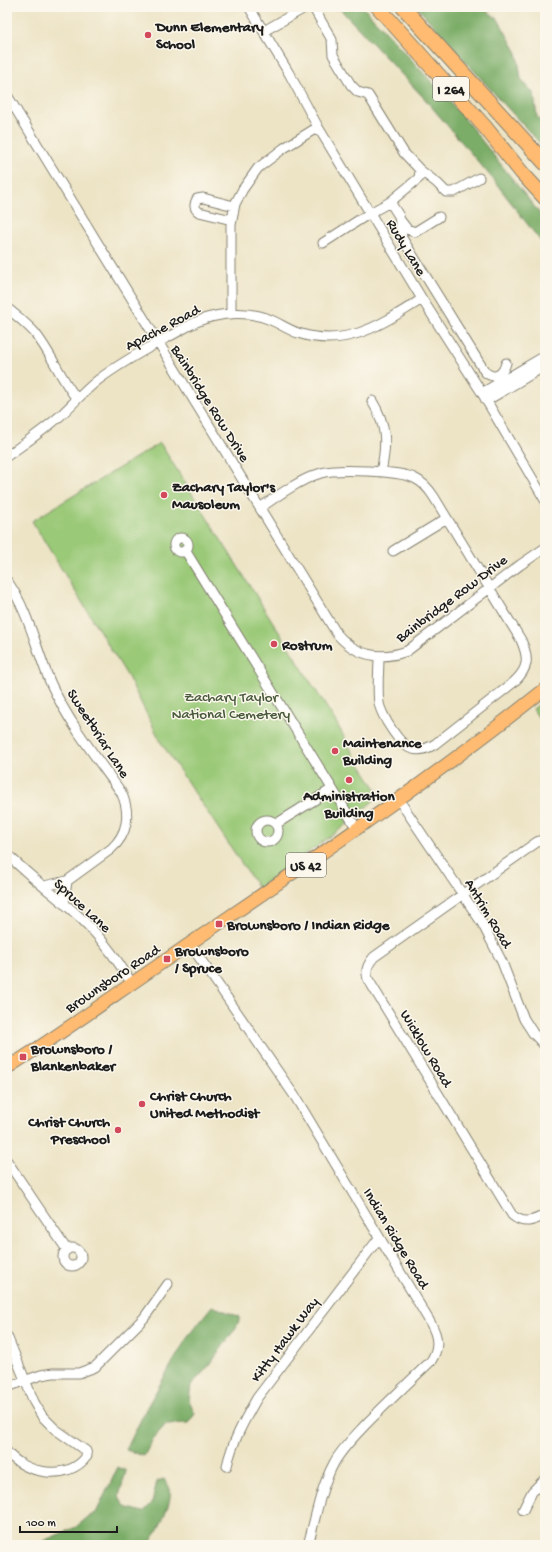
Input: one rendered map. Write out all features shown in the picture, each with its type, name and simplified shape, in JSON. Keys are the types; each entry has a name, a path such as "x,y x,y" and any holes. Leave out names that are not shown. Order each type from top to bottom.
{"highway":[{"name":"I 264","path":"378,7 545,198"},
{"name":"I 264","path":"403,7 545,163"},
{"path":"522,173 545,206"}],"main road":[{"name":"Brownsboro Road","path":"9,1063 132,984 399,800 545,689"}],"street":[{"name":"Rudy Lane","path":"249,7 290,75 318,127 422,299 484,397 545,500"},
{"path":"264,31 306,7"},
{"path":"313,7 332,40 333,55 351,84 358,92 368,95 404,153 420,170 446,192 454,192 479,178"},
{"name":"Bainbridge Row Drive","path":"7,95 336,634 351,647 372,656 397,654 412,648 520,565 545,548"},
{"path":"231,314 230,251 234,206 243,189 258,168 284,148 318,127"},
{"path":"323,243 390,202 419,178 420,170"},
{"path":"232,220 199,212 195,208 195,203 198,199 203,198 234,206"},
{"path":"390,202 407,229 415,232 439,217"},
{"path":"400,220 402,238 485,372 489,375 499,375 504,370 506,363"},
{"name":"Apache Road","path":"7,456 40,432 106,374 158,342 200,320 231,314 256,316 310,336 338,338 368,331 422,299"},
{"path":"7,308 24,321 35,334 77,399"},
{"path":"484,397 545,356"},
{"path":"484,397 545,366"},
{"path":"372,400 382,418 384,433 383,463 381,472"},
{"path":"260,508 308,478 321,473 343,471 381,472 410,477 423,484 434,497 521,640 526,655 526,662 520,677 435,744 424,750 418,750 406,747 398,740 381,712 378,695 379,656"},
{"path":"393,551 447,518"},
{"path":"185,550 357,829"},
{"name":"Sweetbriar Lane","path":"7,581 22,606 42,662 59,699 73,725 121,792 126,807 127,818 125,828 116,844 67,881 44,886"},
{"path":"276,824 332,789"},
{"name":"Antrim Road","path":"399,800 482,923 493,944 529,1028 545,1046"},
{"path":"463,894 537,842 545,839"},
{"name":"Spruce Lane","path":"7,854 16,864 44,886 86,923 121,965 132,984"},
{"path":"64,904 67,881"},
{"name":"Wicklow Road","path":"463,894 374,957 368,966 367,974 372,986 512,1215 516,1219 526,1222 545,1215"},
{"name":"Indian Ridge Road","path":"190,944 296,1098 435,1330 438,1338 437,1348 431,1361 356,1434 334,1461 327,1476 320,1498 308,1545"},
{"path":"7,1161 66,1250"},
{"name":"Kitty Hawk Way","path":"227,1466 231,1451 257,1398 379,1238"},
{"path":"7,1387 47,1374 79,1373 95,1367 144,1318 168,1284"},
{"path":"7,1336 34,1402 42,1416 51,1425 82,1447 87,1452 87,1456 84,1460 68,1469 48,1472 35,1470 24,1466 14,1460 7,1452"},
{"path":"523,1510 532,1492 545,1479"}],"green space":[{"path":"320,7 363,7 460,113 545,220 545,247 492,178 424,98 340,9 332,9 322,12"},
{"path":"417,7 481,7 498,19 517,53 521,79 534,94 537,117 545,124 545,149 493,92"},
{"name":"Zachary Taylor National Cemetery","path":"160,443 380,795 342,828 258,888 162,744 128,677 32,521"},
{"path":"545,700 545,728 533,709"},
{"path":"212,1306 240,1317 237,1326 209,1366 191,1385 189,1400 195,1414 188,1423 166,1424 153,1439 144,1456 126,1450 147,1407 188,1336"},
{"path":"118,1467 126,1471 119,1496 125,1507 143,1512 152,1503 157,1481 164,1479 169,1487 169,1502 159,1527 148,1545 38,1545 43,1541 76,1527 88,1517 96,1513"}],"place":[{"name":"Dunn Elementary School","path":"148,35"},
{"name":"Zachary Taylor's Mausoleum","path":"164,495"},
{"name":"Rostrum","path":"274,644"},
{"name":"Maintenance Building","path":"335,751"},
{"name":"Administration Building","path":"349,780"},
{"name":"Brownsboro / Indian Ridge","path":"219,924"},
{"name":"Brownsboro / Spruce","path":"167,959"},
{"name":"Brownsboro / Blankenbaker","path":"23,1057"},
{"name":"Christ Church United Methodist","path":"142,1104"},
{"name":"Christ Church Preschool","path":"118,1130"}]}
